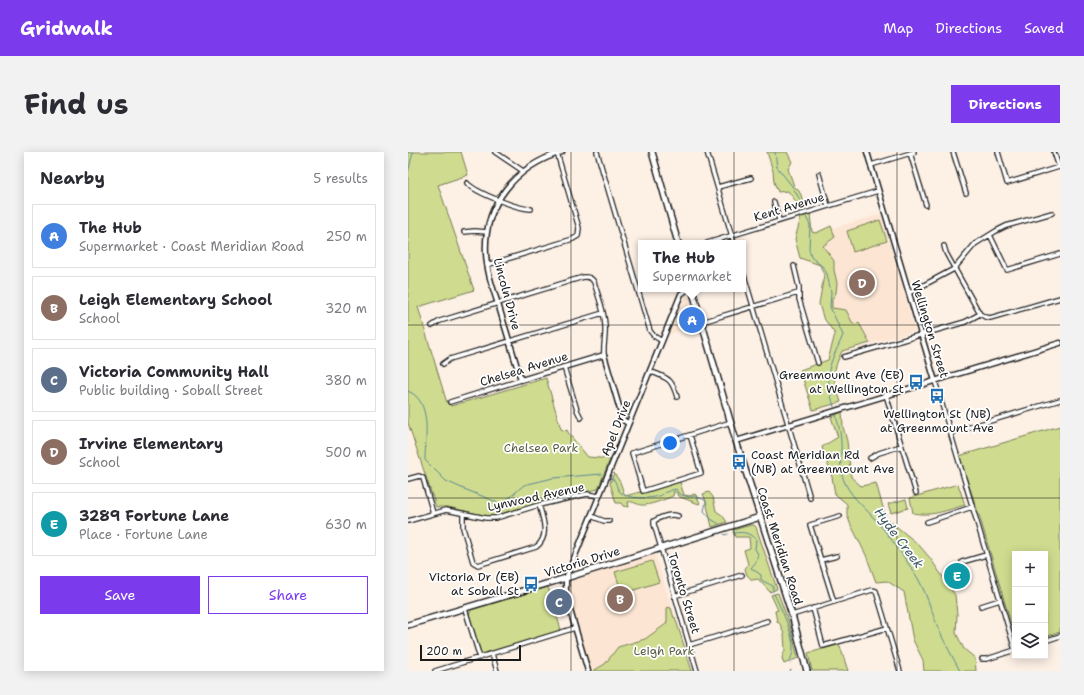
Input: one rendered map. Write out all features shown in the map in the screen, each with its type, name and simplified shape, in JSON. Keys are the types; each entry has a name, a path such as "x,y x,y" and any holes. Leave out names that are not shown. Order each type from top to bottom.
{"main road":[{"path":"652,152 677,240"},
{"name":"Coast Meridian Road","path":"693,292 736,441 792,614 807,671"},
{"name":"Victoria Drive","path":"408,625 566,578 760,517"}],"street":[{"path":"495,152 524,171"},
{"path":"597,152 638,290"},
{"path":"707,152 733,240"},
{"name":"Wellington Street","path":"867,152 1012,640"},
{"path":"954,152 966,193"},
{"path":"998,152 1007,183 1059,167 1054,152"},
{"path":"487,265 573,239 579,235 579,228 559,153"},
{"name":"Lincoln Drive","path":"521,380 487,265 487,232 492,214 499,200 513,180 542,159 559,153"},
{"path":"871,165 912,153 926,205"},
{"path":"819,174 828,206"},
{"path":"718,187 751,178"},
{"path":"467,183 474,190 524,209 531,209"},
{"name":"Kent Avenue","path":"718,240 779,220 878,191"},
{"path":"774,202 779,220"},
{"path":"909,293 954,269 975,244 990,235 1003,228 1052,213"},
{"path":"464,232 487,232"},
{"path":"990,235 1007,270 1060,254"},
{"path":"944,246 954,269 980,314 985,318 990,318 1060,298"},
{"path":"794,266 799,287 798,293 800,303 818,363"},
{"path":"432,326 440,321 582,277 591,278 594,282 603,313 605,326 603,343 604,355 623,420 628,422"},
{"path":"746,282 810,498"},
{"path":"638,292 650,331 654,336 662,341"},
{"name":"Apel Drive","path":"566,578 628,422 682,292"},
{"path":"702,322 798,293"},
{"path":"443,364 450,359 603,313"},
{"path":"844,357 965,322 980,314"},
{"path":"736,441 1060,343"},
{"name":"Chelsea Avenue","path":"450,402 604,355"},
{"path":"564,367 578,413 581,418"},
{"path":"650,370 670,380 677,397"},
{"path":"886,395 916,493"},
{"path":"950,433 1060,400"},
{"path":"690,435 701,473 643,490 632,453 731,422"},
{"path":"870,458 879,453 901,446"},
{"path":"408,479 419,476 423,478 433,513"},
{"name":"Lynwood Avenue","path":"408,521 446,510 493,518 539,505 587,494 599,496"},
{"path":"463,513 463,530 473,562 478,565 539,545 545,527 539,505"},
{"path":"927,522 972,507"},
{"name":"Toronto Street","path":"678,516 671,514 654,521 654,526 697,671"},
{"path":"591,516 604,521 609,521"},
{"path":"834,602 810,524 840,516"},
{"path":"962,562 986,555"},
{"path":"821,560 837,556"},
{"path":"674,596 742,575"},
{"path":"566,578 566,593 588,671"},
{"path":"792,614 872,590 876,591 900,671"},
{"path":"981,606 1000,600"},
{"path":"465,608 480,658"},
{"path":"813,608 823,646 887,628"},
{"path":"689,645 767,621"},
{"path":"435,671 575,628"},
{"path":"1048,639 1060,636"},
{"path":"982,659 987,659 1012,651"},
{"path":"492,654 497,671"}],"shaded area":[{"path":"881,214 915,331 841,352 824,275 820,265 800,258 795,239"},
{"path":"688,295 697,326 669,334 685,296"},
{"path":"655,554 675,617 645,639 618,647 605,664 593,671 590,671 565,582"}],"green space":[{"name":"Chelsea Park","path":"408,152 461,152 468,175 438,185 474,290 418,307 447,403 449,402 451,406 546,378 561,429 565,431 567,430 588,457 610,459 598,489 546,501 494,516 485,516 448,507 436,507 408,423"},
{"path":"767,152 787,152 792,162 788,169 794,186 799,191 807,208 800,211 797,203 788,191 778,192 774,182 773,171"},
{"path":"810,214 812,232 816,233 831,226 835,237 823,246 834,261 834,270 837,283 836,293 832,299 832,308 846,310 853,324 859,323 870,343 842,351 834,376 841,402 813,410 800,370 828,360 835,334 823,317 819,304 824,275 820,265 800,258 795,239 801,217"},
{"path":"880,220 887,241 853,252 847,231"},
{"path":"842,412 851,477 861,486 876,483 886,518 918,544 930,558 955,595 957,614 956,633 964,649 975,658 976,671 924,671 923,660 913,640 904,592 887,581 876,582 866,555 847,515 847,504 835,494 832,477 822,447 838,437 831,417"},
{"path":"1060,426 1060,632 1048,636 1048,551 1012,551 1012,627 980,518 959,456"},
{"path":"614,473 620,482 625,496 640,492 648,492 680,482 684,495 696,495 700,503 699,504 680,497 674,491 673,496 653,503 641,505 628,502 629,507 623,506 621,503 616,503 610,483"},
{"path":"958,484 965,505 933,514 913,513 910,498"},
{"path":"709,492 713,497 716,511 722,515 727,522 712,527 703,494"},
{"path":"906,499 908,508 891,513 888,504"},
{"path":"751,525 756,527 777,589 770,592 758,579 752,580 747,575 745,569 748,564 744,550 750,548 749,537 735,537 733,530"},
{"path":"652,561 659,582 622,594 615,572"},
{"path":"548,587 562,633 481,657 469,615 471,610"},
{"path":"778,593 790,626 798,658 784,664 782,658 785,650 784,634 780,624 777,621 775,611 778,610 771,595"},
{"name":"Leigh Park","path":"667,607 671,608 674,618 675,617 692,671 593,671 605,664 618,647 645,639 666,624"},
{"path":"838,645 840,646 848,671 812,671 808,653"}],"waterway":[{"name":"Hyde Creek","path":"408,173 413,152"},
{"name":"Hyde Creek","path":"775,152 777,167 792,186 804,210"},
{"name":"Hyde Creek","path":"806,217 810,225 809,249 811,257 823,267 827,274 831,292 830,307 843,335 832,360 829,372 829,384 834,407"},
{"path":"408,391 416,396 421,403 424,412 426,421 425,460 446,481 464,489 502,504 524,485 553,478 602,474"},
{"name":"Hyde Creek","path":"836,415 840,435 841,466 844,481 853,495 889,536 914,572 925,593 941,635 960,671"},
{"path":"610,478 614,480 618,490 628,496 639,498 656,497 676,489 678,493 684,496 695,496 705,500 704,511 711,519 719,524"},
{"path":"733,533 746,533 751,535 756,540 755,549 758,554 756,562 751,568 761,575 761,580 773,586 773,591"},
{"path":"724,534 728,534"},
{"path":"774,594 786,622 793,644 793,653 790,663"}],"place":[{"name":"Irvine Elementary","path":"862,283"},
{"name":"The Hub","path":"692,320"},
{"name":"Greenmount Ave (EB) at Wellington St","path":"916,382"},
{"name":"Wellington St (NB) at Greenmount Ave","path":"937,396"},
{"name":"Coast Meridian Rd (NB) at Greenmount Ave","path":"739,462"},
{"name":"3289 Fortune Lane","path":"957,576"},
{"name":"Victoria Dr (EB) at Soball St","path":"531,584"},
{"name":"Leigh Elementary School","path":"620,599"},
{"name":"Victoria Community Hall","path":"559,602"}]}
